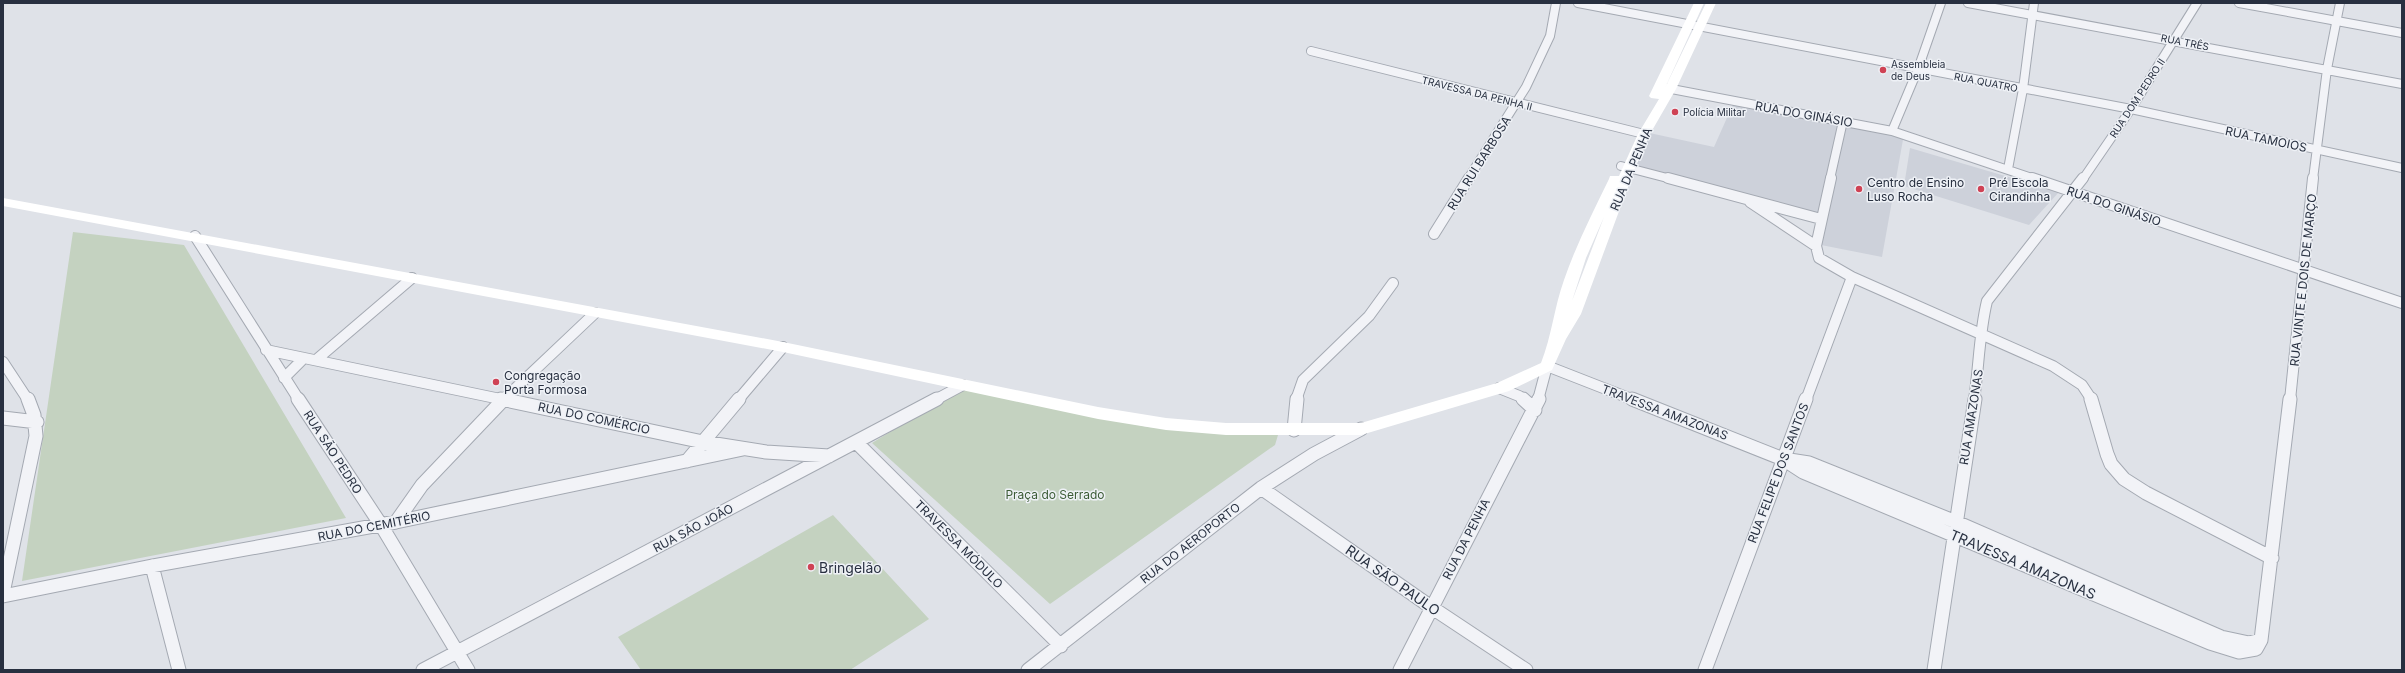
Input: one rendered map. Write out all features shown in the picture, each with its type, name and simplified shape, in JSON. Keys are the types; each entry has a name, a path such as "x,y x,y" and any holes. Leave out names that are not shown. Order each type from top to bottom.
{"street":[{"name":"RUA RUI BARBOSA","path":"1434,234 1516,102 1544,52 1554,21 1556,3"},
{"name":"RUA QUATRO","path":"1578,3 2130,109"},
{"name":"RUA DA PENHA","path":"1695,26 1699,3"},
{"name":"RUA DA PENHA","path":"1400,670 1517,439 1542,394 1547,366 1558,339 1574,314 1625,167 1695,26 1711,3"},
{"path":"1892,131 1918,68 1941,3"},
{"name":"RUA TRÊS","path":"1968,3 2174,40 2402,84"},
{"path":"2008,169 2024,89 2034,3"},
{"name":"RUA DOM PEDRO II","path":"2074,192 2130,109 2197,3"},
{"path":"2239,3 2402,33"},
{"name":"RUA VINTE E DOIS DE MARÇO","path":"2272,558 2305,272 2316,150 2327,69 2338,21 2340,3"},
{"name":"TRAVESSA DA PENHA II","path":"1311,51 1641,133"},
{"name":"RUA DO GINÁSIO","path":"1664,88 1892,131 2008,169 2305,272 2402,303"},
{"name":"RUA TAMOIOS","path":"2130,109 2402,168"},
{"path":"1843,121 1816,246 1819,258 1852,277 1980,336 2052,366 2073,378 2088,392 2095,410 2105,454 2118,473 2131,484 2272,558"},
{"path":"1625,167 1821,219"},
{"name":"RUA AMAZONAS","path":"1934,670 1980,364 1980,336 1987,301 2074,192"},
{"path":"1742,197 1816,246"},
{"path":"3,202 195,236 595,313 783,347 963,385 1166,424 1294,430 1361,429 1499,388 1547,366"},
{"name":"RUA SÃO PEDRO","path":"195,236 284,378 381,525 458,651 468,670"},
{"name":"RUA FELIPE DOS SANTOS","path":"1705,670 1852,277"},
{"path":"284,378 412,278"},
{"path":"1294,430 1295,404 1303,380 1369,316 1392,283"},
{"path":"396,522 402,509 420,487 503,399 595,313"},
{"path":"687,461 783,347"},
{"name":"RUA DO COMÉRCIO","path":"266,350 703,442 743,449 830,456"},
{"path":"3,362 30,401 37,422 3,594"},
{"name":"TRAVESSA AMAZONAS","path":"1547,366 1783,459 1803,472 1955,529 2210,643 2239,652 2255,644 2272,558"},
{"name":"RUA SÃO JOÃO","path":"423,670 857,443 963,385"},
{"path":"1499,388 1519,396 1534,410"},
{"path":"3,418 37,422"},
{"name":"RUA DO AEROPORTO","path":"1028,670 1061,646 1261,488 1314,454 1361,429"},
{"name":"TRAVESSA MÓDULO","path":"857,443 1061,646"},
{"name":"RUA DO CEMITÉRIO","path":"3,594 381,525 743,449"},
{"name":"RUA SÃO PAULO","path":"1261,488 1431,607 1526,670"},
{"path":"152,566 179,670"}],"shaded area":[{"path":"1734,102 1904,134 1882,257 1811,243 1818,217 1630,165 1645,132 1714,147"},
{"name":"Pré Escola Cirandinha","path":"1910,148 2059,192 2029,225 1904,186"}],"green space":[{"path":"73,232 184,245 346,518 22,581"},
{"name":"Praça do Serrado","path":"960,389 1148,427 1278,435 1275,445 1050,604 872,443"},
{"name":"Bringelão","path":"833,515 929,619 850,670 641,670 618,637"}],"place":[{"name":"Assembleia de Deus","path":"1883,70"},
{"name":"Polícia Militar","path":"1675,112"},
{"name":"Centro de Ensino Luso Rocha","path":"1859,189"},
{"name":"Pré Escola Cirandinha","path":"1981,189"},
{"name":"Congregação Porta Formosa","path":"496,382"},
{"name":"Bringelão","path":"811,567"}]}
